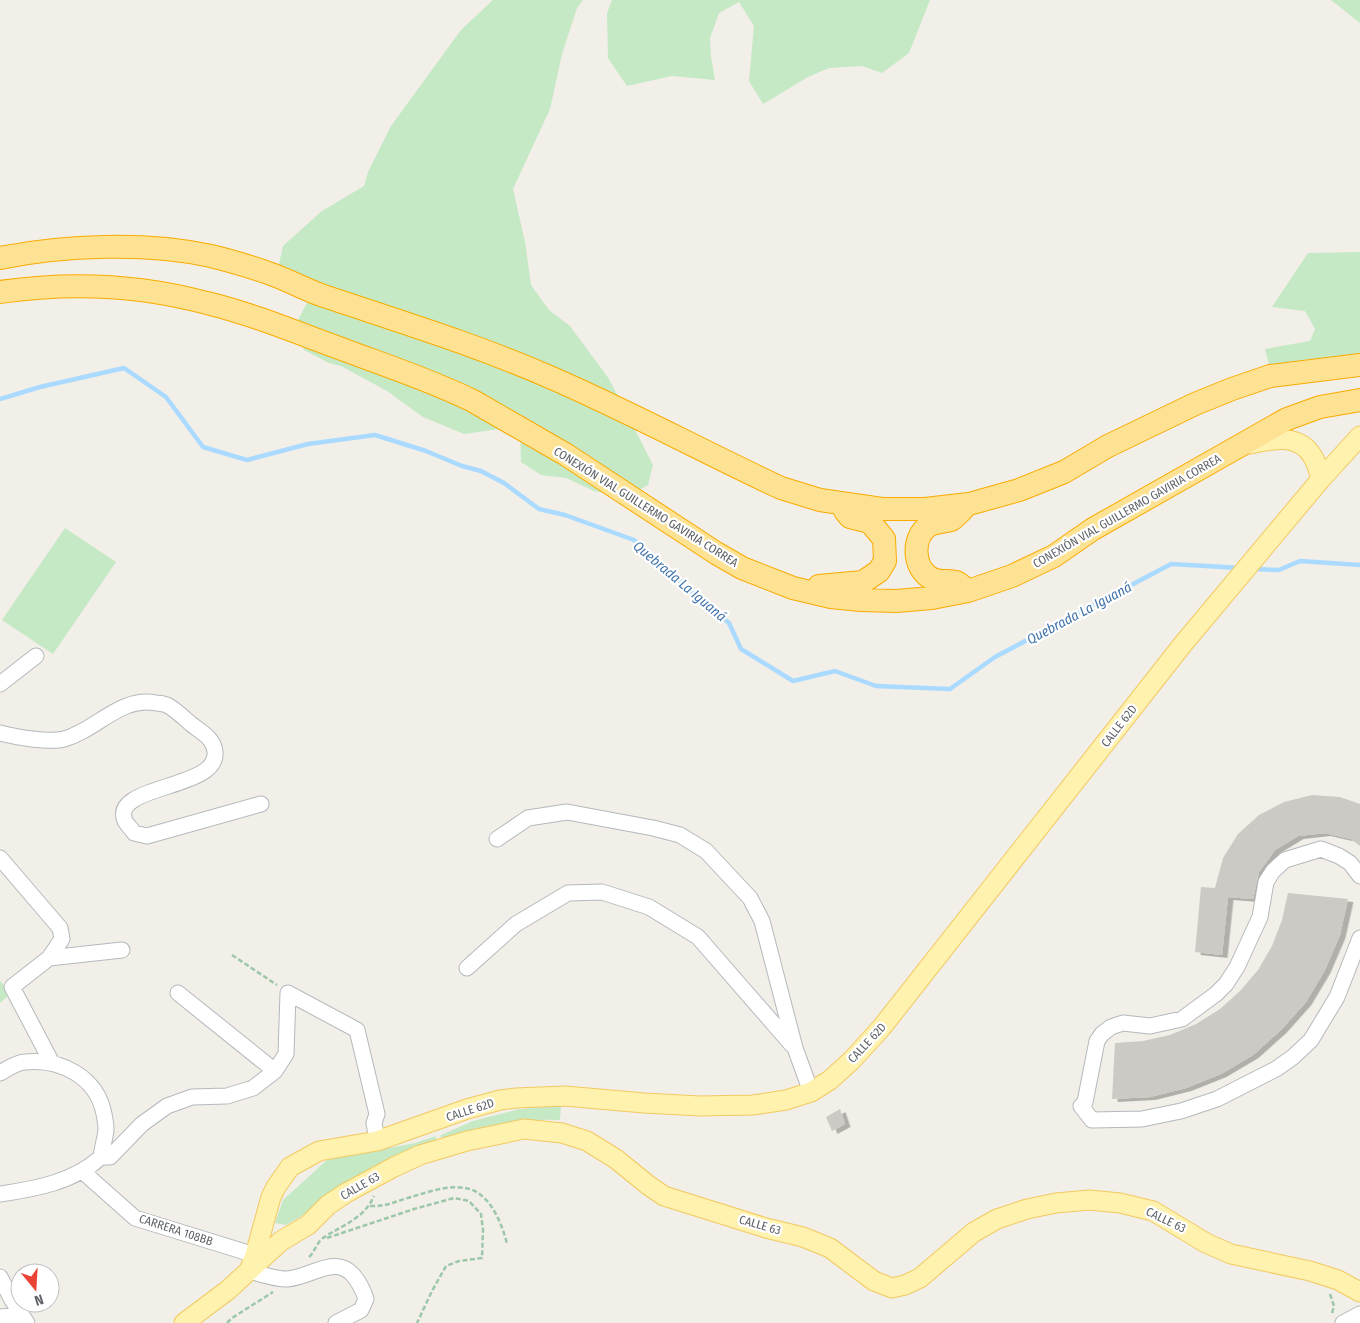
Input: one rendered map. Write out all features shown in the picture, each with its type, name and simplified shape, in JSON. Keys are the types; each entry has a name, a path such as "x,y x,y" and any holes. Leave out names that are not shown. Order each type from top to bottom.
{"highway":[{"path":"0,258 99,247 144,248 197,254 238,264 270,274 319,294 360,306 551,377 781,488 820,500 882,509 926,509 969,504 1019,490 1064,472 1108,446 1180,411 1232,389 1270,376 1360,365"},
{"name":"CONEXIÓN VIAL GUILLERMO GAVIRIA CORREA","path":"0,292 40,288 94,287 144,291 183,297 243,314 389,366 473,401 565,454 742,568 794,588 831,597 861,600 888,601 932,598 968,591 1012,576 1054,556 1093,529 1286,419 1320,407 1360,400"},
{"path":"794,588 863,582 879,571 885,561 884,539 870,522 850,517 839,503"},
{"path":"968,591 956,582 940,582 930,577 922,570 916,548 919,536 929,525 952,519 969,504"}],"main road":[{"name":"CALLE 62D","path":"252,1263 271,1197 276,1187 290,1167 318,1151 377,1141 468,1109 500,1100 565,1096 676,1105 754,1105 786,1100 811,1092 830,1080 852,1060 882,1027 1183,644 1360,436"},
{"path":"1231,449 1274,439 1291,440 1307,449 1314,458 1318,484"},
{"name":"CALLE 63","path":"184,1323 228,1290 252,1263 308,1224 328,1205 346,1192 420,1156 467,1141 524,1129 562,1133 587,1141 616,1159 664,1196 766,1228 803,1236 830,1248 874,1281 892,1288 905,1286 920,1278 974,1232 997,1219 1056,1202 1089,1200 1120,1203 1153,1211 1206,1243 1231,1254 1310,1271 1338,1280 1360,1292"}],"street":[{"path":"0,684 36,656"},
{"path":"0,733 20,738 62,740 80,733 125,705 144,700 167,705 211,740 216,753 210,767 196,776 132,799 125,809 125,820 134,833 147,836 261,804"},
{"path":"497,839 528,818 566,812 680,834 706,851 725,869 750,898 762,921 795,1048 811,1092"},
{"path":"1360,876 1350,863 1339,856 1321,849 1285,860 1273,871 1266,882 1260,917 1237,967 1226,984 1182,1019 1150,1026 1123,1023 1110,1027 1097,1041 1086,1095 1081,1106 1092,1120 1142,1118 1181,1111 1216,1099 1276,1069 1312,1040 1337,997 1360,938"},
{"path":"0,858 60,928 62,939 49,958 12,987 52,1063"},
{"path":"467,968 516,924 568,893 602,892 649,907 698,937 795,1048"},
{"path":"49,958 122,950"},
{"path":"0,1194 47,1185 82,1171 101,1157 110,1157 142,1124 168,1106 192,1097 227,1096 253,1088 275,1071 286,1054 288,992 357,1030 377,1114 374,1123 377,1141"},
{"path":"178,993 275,1071"},
{"path":"0,1073 23,1062 52,1063 70,1068 84,1079 95,1090 102,1106 106,1128 101,1157"},
{"name":"CARRERA 108BB","path":"82,1171 135,1218 252,1263 288,1279"},
{"path":"288,1279 337,1266 342,1266 350,1271 362,1288 366,1299 360,1310 336,1323"},
{"path":"0,1277 24,1319"},
{"path":"1337,1319 1360,1314"},
{"path":"0,1317 24,1319"}],"path":[{"path":"232,955 288,992"},
{"path":"370,1206 381,1206 441,1189 465,1188 478,1192 496,1212 508,1244"},
{"path":"380,1192 374,1196 370,1206 354,1221 320,1240 454,1198 469,1202 481,1214 484,1230 482,1258 459,1261 446,1266 432,1290 417,1323"},
{"path":"228,1323 232,1318 263,1299 288,1279"},
{"path":"1327,1289 1337,1319"}],"green space":[{"path":"493,0 583,0 577,8 562,54 550,109 513,189 525,242 531,285 549,310 570,326 609,379 653,465 648,485 626,497 594,491 566,478 541,475 521,462 520,428 464,434 423,417 387,391 341,366 329,363 304,350 294,327 312,294 275,283 283,246 322,211 364,186 368,172 391,126 461,30"},
{"path":"612,0 930,0 909,53 882,73 862,66 829,68 808,77 763,104 749,81 754,26 739,2 719,13 710,38 715,80 672,76 627,86 608,58 607,13"},
{"path":"1331,0 1360,0 1360,23"},
{"path":"1360,252 1360,359 1270,368 1265,349 1310,341 1315,329 1305,311 1272,307 1308,253"},
{"path":"65,528 116,562 53,654 2,620"},
{"path":"0,981 11,993 0,1003"},
{"path":"561,1106 560,1120 529,1120 489,1127 446,1138 439,1136 473,1121 520,1109"},
{"path":"436,1136 435,1145 286,1225 275,1223 283,1200 327,1160 415,1143"}],"building":[{"path":"1312,795 1340,797 1360,804 1360,846 1351,839 1325,833 1298,836 1275,850 1259,872 1253,899 1228,897 1222,955 1195,952 1201,887 1215,888 1223,858 1238,834 1259,815 1284,802"},
{"path":"1288,893 1348,899 1340,935 1325,970 1306,1002 1281,1030 1253,1055 1221,1074 1186,1088 1150,1097 1112,1099 1115,1043 1143,1041 1170,1035 1196,1024 1220,1009 1240,991 1258,970 1272,946 1282,920"},
{"path":"840,1109 845,1124 832,1131 826,1117"}],"waterway":[{"name":"Quebrada La Iguaná","path":"0,399 40,387 124,368 166,397 203,447 247,460 308,444 375,435 426,451 462,466 481,471 504,483 539,509 565,515 634,540 729,623 741,649 793,681 835,671 876,686 950,689 995,657 1171,564 1241,568"},
{"name":"Quebrada La Iguaná","path":"1254,569 1279,570 1300,561 1360,565"}]}
